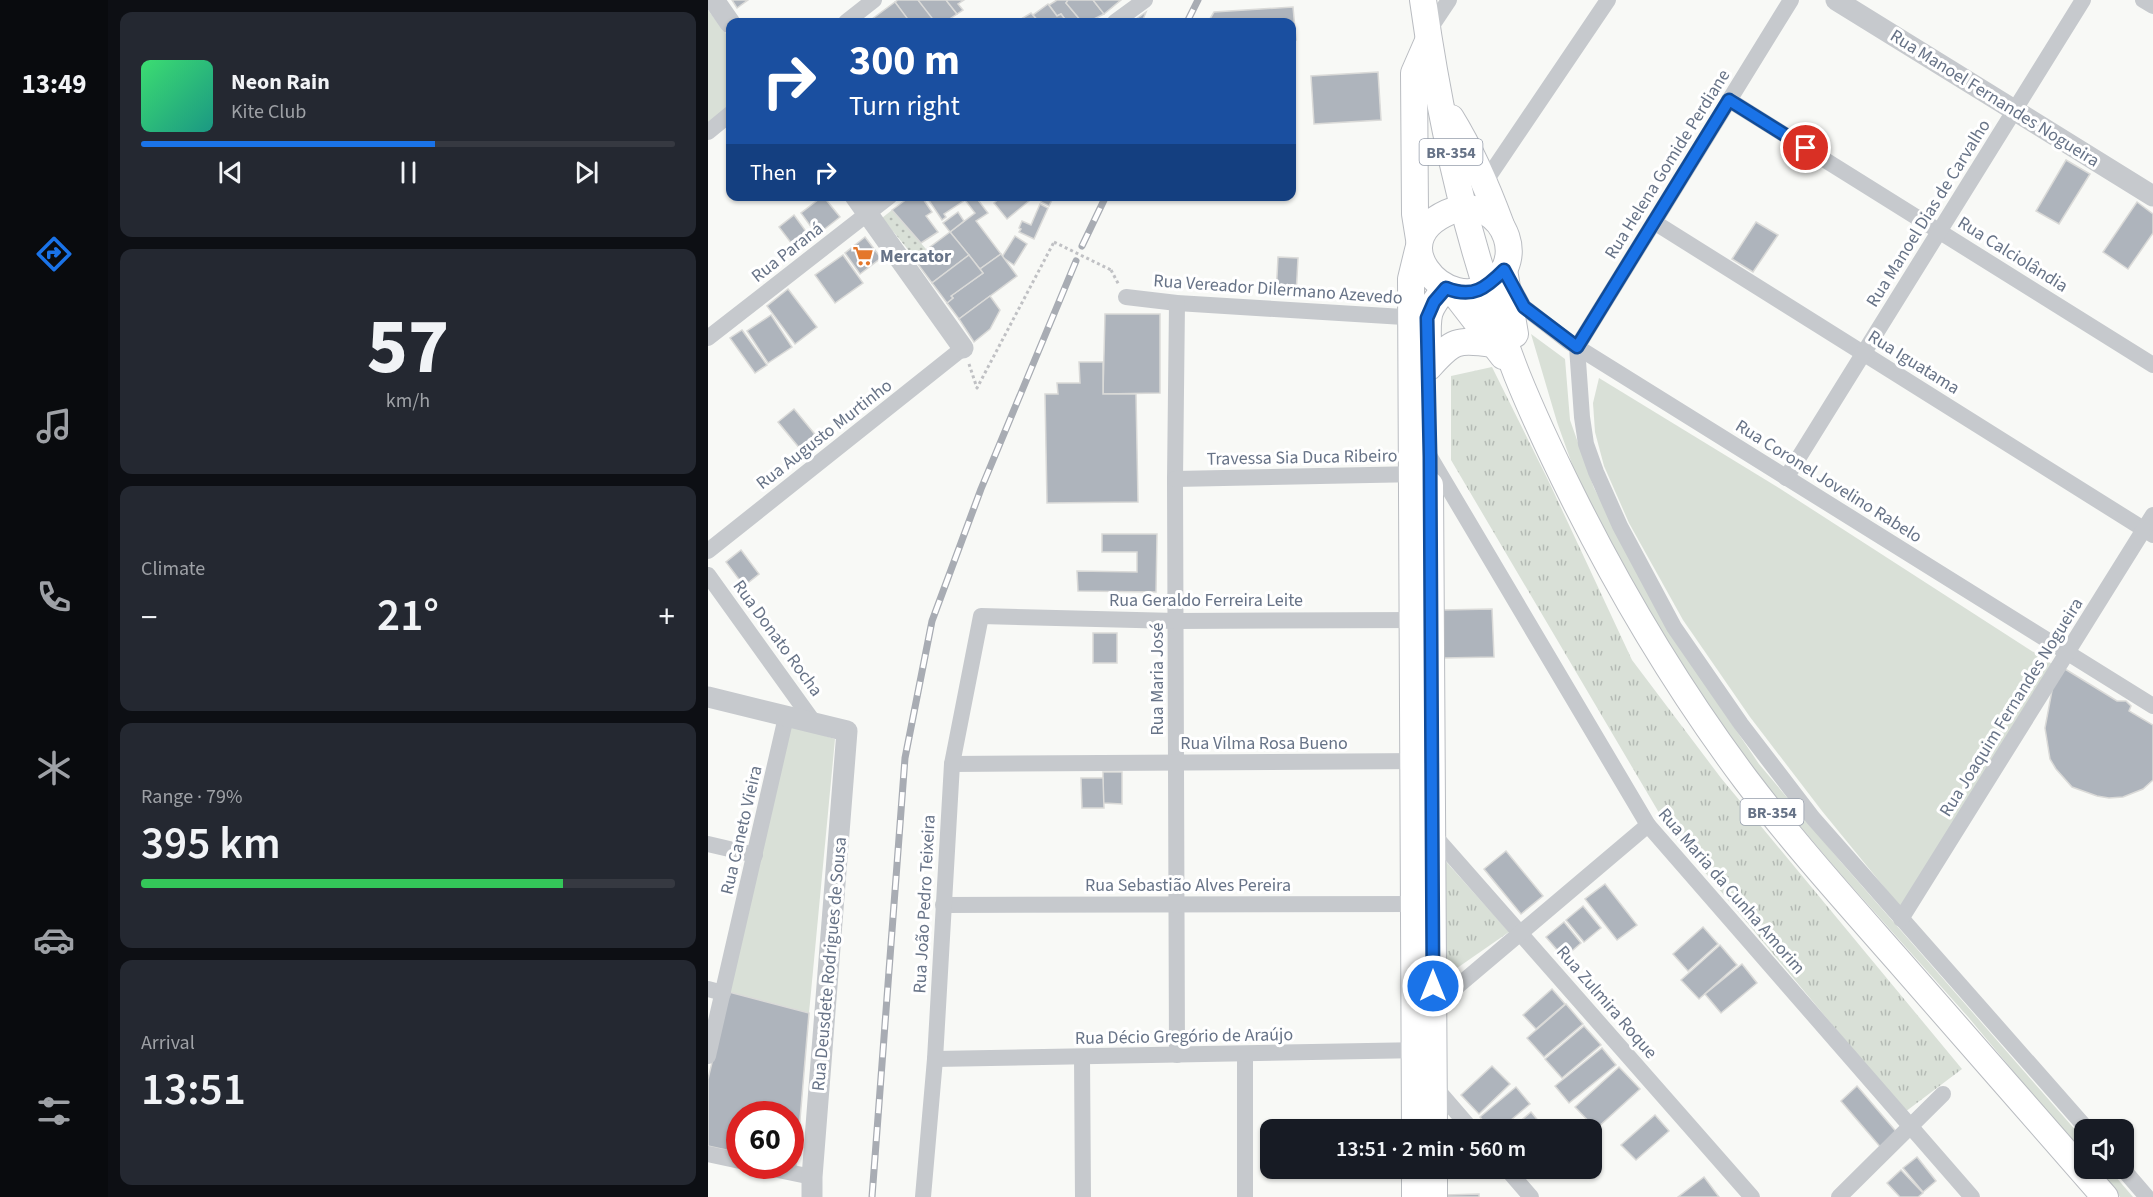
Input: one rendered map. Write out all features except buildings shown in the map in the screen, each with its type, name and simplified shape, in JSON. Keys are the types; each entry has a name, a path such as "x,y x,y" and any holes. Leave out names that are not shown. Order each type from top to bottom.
{"main road":[{"name":"BR-354","path":"1423,0 1438,97 1464,207 1495,279 1516,373 1537,424 1589,528 1650,638 1746,779 1828,880 2105,1197"},
{"path":"1428,37 1414,73 1415,214 1424,266 1433,278 1449,289 1516,373"},
{"path":"1424,468 1420,318 1449,289 1470,292 1495,279 1509,256 1508,240 1485,182 1465,141 1438,97"},
{"path":"1417,1119 1424,1086 1422,620 1424,468 1429,367 1412,279 1419,245 1430,223 1446,212 1464,207 1485,212 1502,226"},
{"path":"1429,367 1447,347 1469,341 1493,344"},
{"path":"1423,761 1432,833 1423,904 1433,1006 1424,1050"},
{"path":"1424,1086 1432,1119"},
{"path":"1415,1179 1415,1197"},
{"path":"1434,1179 1434,1197"}],"street":[{"path":"714,0 727,18"},
{"path":"851,18 874,0"},
{"path":"1120,18 1144,0"},
{"path":"1428,37 1449,0"},
{"path":"1485,182 1608,0"},
{"name":"Rua Helena Gomide Perdiane","path":"1577,347 1791,0"},
{"name":"Rua Manoel Fernandes Nogueira","path":"1836,0 2153,196"},
{"name":"Rua Manoel Dias de Carvalho","path":"1786,477 2083,0"},
{"path":"2143,0 2153,6"},
{"name":"Rua Calciolândia","path":"1729,100 2153,365"},
{"path":"708,132 726,117"},
{"path":"859,201 963,348"},
{"name":"Rua Paraná","path":"708,338 884,201"},
{"name":"Rua Iguatama","path":"1654,222 1864,354 2150,527"},
{"name":"Rua Coronel Jovelino Rabelo","path":"1495,279 1524,307 1577,347 2153,706"},
{"name":"Rua Vereador Dilermano Azevedo","path":"1126,297 1177,303 1420,318"},
{"name":"Rua Maria José","path":"1177,303 1175,479 1177,1055"},
{"path":"1577,347 1582,417 1586,444 1592,463 1620,526 1674,627 1741,724 1813,819 2078,1119"},
{"name":"Rua Augusto Murtinho","path":"708,551 963,348"},
{"name":"Travessa Sia Duca Ribeiro","path":"1175,479 1424,468"},
{"name":"Rua Maria da Cunha Amorim","path":"1424,468 1648,825 1972,1197"},
{"name":"Rua Joaquim Fernandes Nogueira","path":"1901,919 2067,653 2150,527"},
{"name":"Rua Donato Rocha","path":"708,575 815,724"},
{"name":"Rua Geraldo Ferreira Leite","path":"981,616 1176,621 1422,620"},
{"name":"Rua João Pedro Teixeira","path":"922,1197 935,1059 952,764 981,616"},
{"path":"708,697 815,724"},
{"name":"Rua Caneto Vieira","path":"708,1056 716,991 755,855 786,717"},
{"name":"Rua Deusdete Rodrigues de Sousa","path":"812,1187 847,731 815,724"},
{"name":"Rua Vilma Rosa Bueno","path":"952,764 1423,761"},
{"path":"1433,1006 1648,825"},
{"name":"Rua Zulmira Roque","path":"1432,833 1752,1197"},
{"path":"708,844 755,855"},
{"name":"Rua Sebastião Alves Pereira","path":"943,904 1423,904"},
{"name":"Rua Décio Gregório de Araújo","path":"935,1059 1424,1050"},
{"path":"1245,1054 1245,1197"},
{"path":"1082,1057 1083,1197"},
{"path":"1424,1086 1460,1119"},
{"path":"1839,1197 1942,1094"},
{"path":"708,1154 726,1158"},
{"path":"792,1179 812,1187"},
{"path":"1515,1179 1531,1197"},
{"path":"2131,1179 2147,1197"}],"path":[{"path":"963,348 977,388 1054,242 1111,270"}],"green space":[{"path":"708,10 726,34 726,111 708,126"},
{"path":"892,210 926,249 915,258 882,218"},
{"path":"1531,334 1565,359 1570,420 1594,488 1673,637 1759,764 1841,862 2074,1128 2074,1144 1969,1018 1838,871 1754,772 1664,644 1582,492 1557,422"},
{"path":"1492,367 1549,482 1632,660 1721,778 1962,1069 1905,1112 1668,828 1451,460 1451,376"},
{"path":"1599,378 1779,488 2052,664 1902,909 1822,811 1750,717 1683,620 1629,523 1604,466 1595,432 1593,403"},
{"path":"789,725 835,739 809,1013 729,992"},
{"path":"1441,856 1509,932 1447,975"},
{"path":"2104,1179 2118,1179 2133,1197 2120,1197"}],"railway":[{"path":"1189,18 1198,0"},
{"path":"1082,246 1104,201"},
{"path":"872,1197 905,758 932,621 981,489 1076,261"}],"place":[{"name":"Mercator","path":"863,256"}],"route":[{"path":"1433,986 1427,318 1434,302 1446,288 1470,292 1486,288 1504,270 1524,307 1577,347 1729,100 1806,148"}]}
